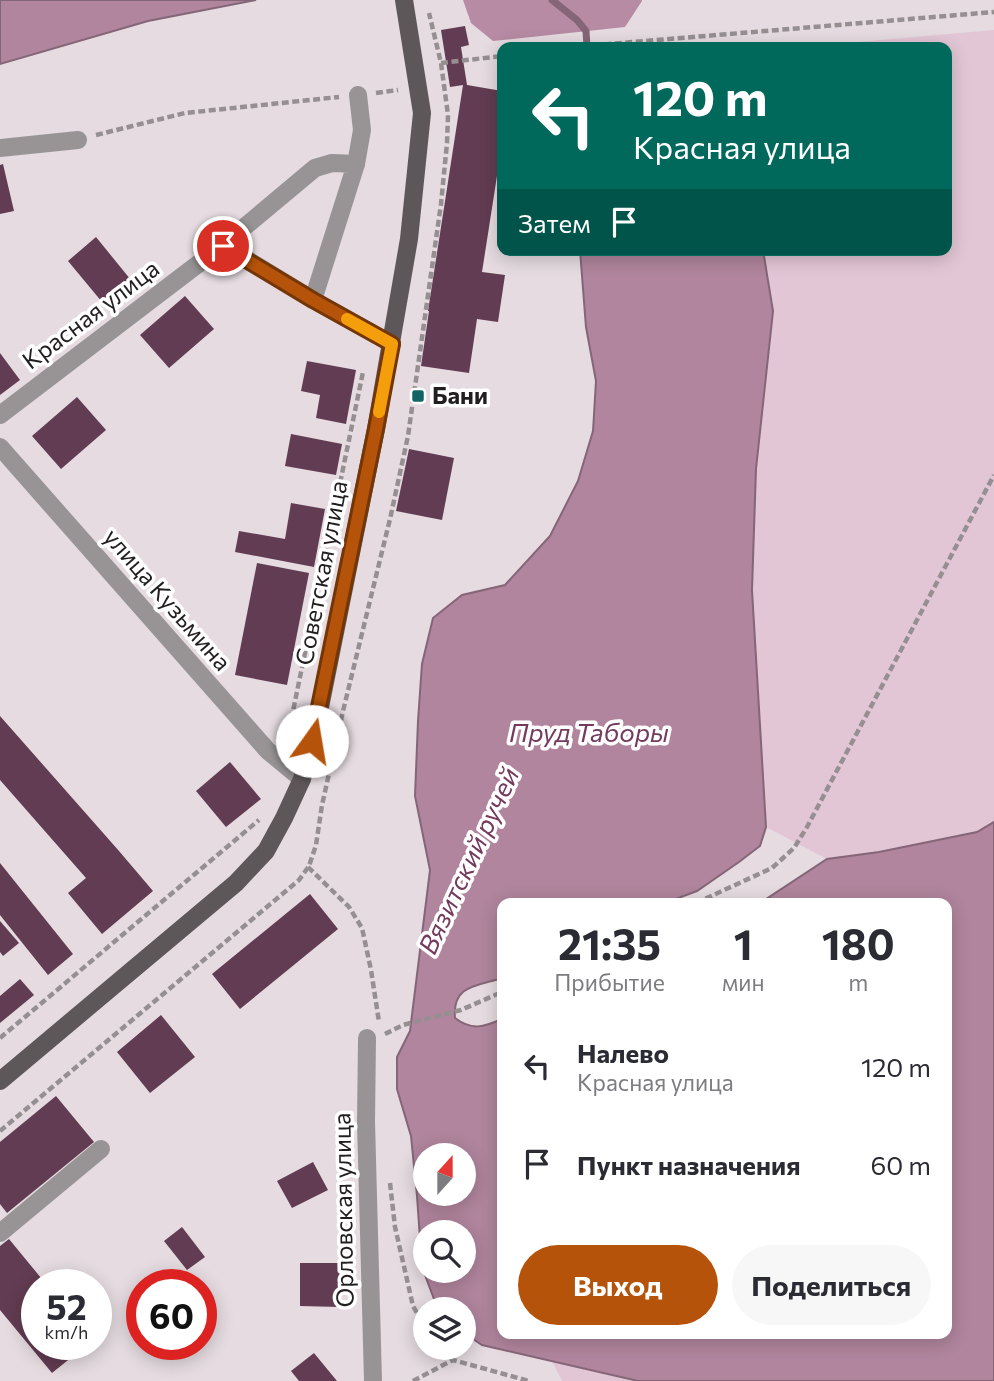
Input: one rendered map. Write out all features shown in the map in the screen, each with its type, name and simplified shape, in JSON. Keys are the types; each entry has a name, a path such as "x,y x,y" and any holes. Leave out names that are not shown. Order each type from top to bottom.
{"main road":[{"name":"Советская улица","path":"0,1081 236,883 265,851 302,779 317,722 376,429 409,239 422,113 404,0"}],"street":[{"path":"313,300 356,164 362,130 358,95"},
{"path":"0,148 78,140"},
{"name":"Красная улица","path":"0,415 223,246 315,168 332,163 356,164"},
{"path":"223,246 392,344"},
{"name":"улица Кузьмина","path":"0,447 268,751 302,779"},
{"name":"Орловская улица","path":"373,1381 366,1122 374,1037"},
{"path":"0,1233 101,1149"}],"path":[{"path":"427,5 440,63 497,56"},
{"path":"634,42 994,12"},
{"path":"78,140 185,113 398,90 400,102"},
{"path":"707,898 772,868 794,848 994,475"},
{"path":"308,867 349,907 362,928 371,970 374,1037 402,1025 461,1010 497,994"},
{"path":"388,1172 395,1227 413,1306"},
{"path":"413,1381 453,1360 529,1381"}],"shaded area":[{"path":"463,0 642,1 625,27 493,41 471,23"},
{"path":"994,30 994,822 977,832 879,852 827,859 766,827 752,590 756,469 773,311 764,256 952,256 952,42 858,42"},
{"path":"552,1361 633,1381 562,1381"}],"water":[{"path":"0,0 256,0 148,21 0,64"},
{"name":"Пруд Таборы","path":"580,256 764,256 773,311 756,469 752,590 766,827 760,846 697,891 678,898 497,898 497,979 475,985 462,993 455,1007 455,1018 473,1026 497,1021 497,1339 952,1339 952,898 768,898 827,859 879,852 977,832 994,822 994,1381 638,1381 482,1345 476,1341 476,1297 433,1297 428,1283 476,1283 476,1220 419,1220 418,1206 476,1206 476,1143 413,1143 413,1156 411,1136 397,1089 397,1057 410,1031 430,870 415,796 422,664 433,618 462,595 505,585 550,536 578,481 593,431 596,381 586,327"}],"building":[{"path":"465,26 469,45 461,47 467,85 497,90 497,176 482,272 505,275 498,322 477,319 469,373 421,366 463,85 450,87 441,30"},
{"path":"3,164 14,211 0,214 0,165"},
{"path":"96,237 135,285 107,308 68,261"},
{"path":"185,296 214,329 169,368 140,335"},
{"path":"0,353 20,380 0,395"},
{"path":"307,361 356,370 346,424 316,418 320,395 301,391"},
{"path":"77,397 106,430 61,469 32,436"},
{"path":"291,434 342,444 336,475 285,466"},
{"path":"409,449 454,458 442,520 396,511"},
{"path":"291,503 325,509 314,567 235,552 239,531 285,539"},
{"path":"257,563 309,573 287,685 235,675"},
{"path":"0,716 153,891 102,934 68,893 86,878 0,780"},
{"path":"230,762 261,799 226,827 196,791"},
{"path":"0,863 73,954 48,975 0,915"},
{"path":"310,894 338,929 240,1009 212,974"},
{"path":"0,921 19,943 3,956 0,952"},
{"path":"20,979 34,995 0,1023 0,996"},
{"path":"161,1015 195,1057 150,1093 117,1052"},
{"path":"56,1096 94,1142 7,1213 0,1204 0,1142"},
{"path":"313,1162 328,1190 292,1208 277,1181"},
{"path":"182,1227 205,1257 186,1269 164,1241"},
{"path":"9,1239 34,1269 21,1269 21,1335 0,1310 0,1246"},
{"path":"300,1263 340,1263 339,1307 300,1306"},
{"path":"314,1353 337,1381 299,1381 291,1371"},
{"path":"41,1360 68,1360 52,1373"}],"waterway":[{"path":"552,0 577,20 586,31 587,42"}],"slow traffic":[{"path":"347,319 392,344 379,412"}],"place":[{"name":"Бани","path":"418,396"}],"route":[{"path":"223,246 392,344 312,741"}],"water label":[{"name":"Вязитский ручей","path":"469,861"}]}
